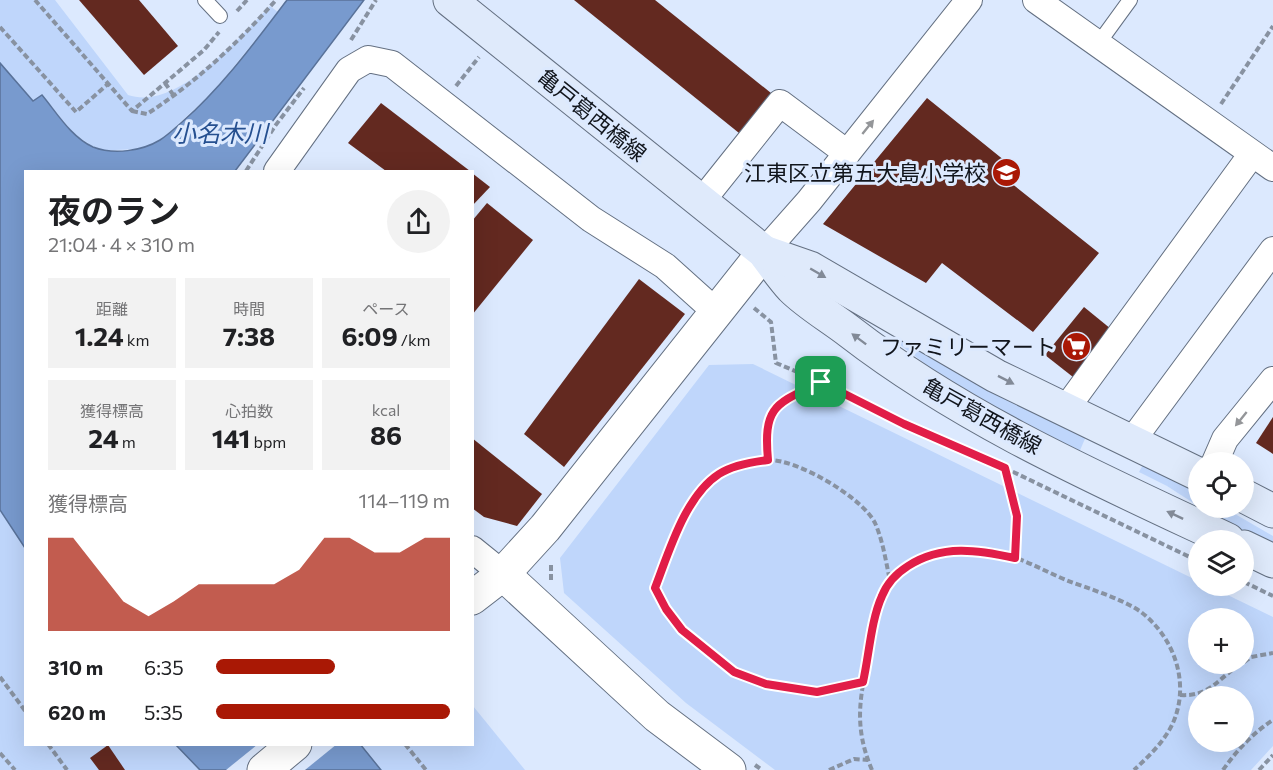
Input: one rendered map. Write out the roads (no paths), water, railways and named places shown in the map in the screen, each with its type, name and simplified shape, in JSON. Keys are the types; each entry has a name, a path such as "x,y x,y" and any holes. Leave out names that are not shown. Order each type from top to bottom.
{"main road":[{"name":"亀戸葛西橋線","path":"450,0 764,252 793,288 881,356 959,405 1137,498 1206,530"},
{"name":"亀戸葛西橋線","path":"764,252 810,268 932,340 1065,410 1188,469"},
{"path":"1066,462 1083,464 1094,462 1106,447 1106,439 1125,439 1130,453 1123,466 1125,482 1137,498"},
{"path":"1254,501 1273,511"},
{"path":"1254,552 1273,561"}],"street":[{"path":"474,596 503,574 545,528 730,314 764,252 809,201 969,0"},
{"path":"1036,0 1263,161 1065,410"},
{"path":"277,170 349,70 368,58 392,64 591,219 665,266 730,314"},
{"path":"701,202 780,103 847,153"},
{"path":"1125,439 1273,250"},
{"path":"1219,452 1225,439 1273,380"},
{"path":"474,551 503,574 657,716 741,766"},
{"path":"264,770 293,746"}],"lane":[{"path":"205,0 227,18"},
{"path":"1098,44 1130,0"}],"water":[{"name":"小名木川","path":"287,0 364,0 236,170 24,170 24,546 0,510 0,63 33,101 42,95 65,124 85,143 110,151 128,151 145,147 163,138 197,108 238,64"},
{"path":"177,746 362,746 381,770 200,770"}],"place":[{"name":"江東区立第五大島小学校","path":"1007,173"},
{"name":"ファミリーマート","path":"1077,347"}]}
